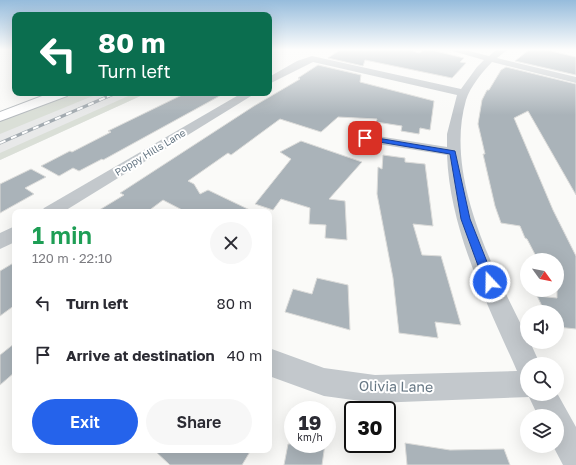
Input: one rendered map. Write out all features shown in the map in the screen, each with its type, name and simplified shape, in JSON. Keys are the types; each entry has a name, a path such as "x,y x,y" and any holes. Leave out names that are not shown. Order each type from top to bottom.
{"main road":[{"path":"0,117 54,96"}],"street":[{"path":"272,80 286,72"},
{"path":"365,72 462,93"},
{"path":"478,72 471,78 462,93 455,112 453,152 466,219 490,282 524,357"},
{"path":"550,72 576,80"},
{"name":"Poppy Hills Lane","path":"55,209 245,96"},
{"path":"365,138 453,152"},
{"path":"0,242 12,235"},
{"name":"Olivia Lane","path":"272,362 324,382 375,389 520,384"},
{"path":"564,436 576,458"}],"shaded area":[{"path":"60,96 140,96 0,160 0,120"},
{"path":"60,96 93,96 0,134 0,120"},
{"path":"128,96 140,96 0,160 0,153"}],"building":[{"path":"308,72 347,72 361,75 360,82 434,101 430,130 420,128 419,134 401,131 402,126 376,122 377,119 338,117 321,132 280,119 231,155 228,153 188,181 194,184 200,194 208,190 248,209 180,209 163,200 151,209 101,209 124,195 120,193 254,106 300,79 298,78"},
{"path":"422,72 458,72 452,78"},
{"path":"500,72 525,72 576,84 576,195 528,111 514,118 553,210 576,256 576,329 564,328 564,305 542,305 538,297 564,297 564,253 534,253 525,238 520,226 501,223 495,206 478,124 482,100 487,90 489,90"},
{"path":"562,72 576,72 576,75"},
{"path":"180,96 220,96 103,160 102,159 79,171 73,168 59,176 41,166 111,132 108,131"},
{"path":"301,141 362,162 329,199 345,201 347,240 325,238 326,225 309,224 310,208 281,199 273,210 255,204 291,159 280,152"},
{"path":"383,155 405,158 405,162 425,164 433,226 413,224 422,255 441,256 461,325 435,322 438,338 399,333 393,278 377,194 378,167 382,169"},
{"path":"31,169 46,177 25,188 34,194 0,213 0,184"},
{"path":"12,264 12,307 0,316 0,271"},
{"path":"317,278 348,285 350,330 285,312 293,289 312,294"},
{"path":"12,345 12,375 0,385 0,355"},
{"path":"405,443 450,450 504,449 510,465 407,465"},
{"path":"157,453 249,453 242,465 170,465"},
{"path":"286,453 324,453 322,465 284,465"}],"railway":[{"path":"0,143 109,96"}],"route":[{"path":"365,138 453,152 466,219 490,282"}]}
